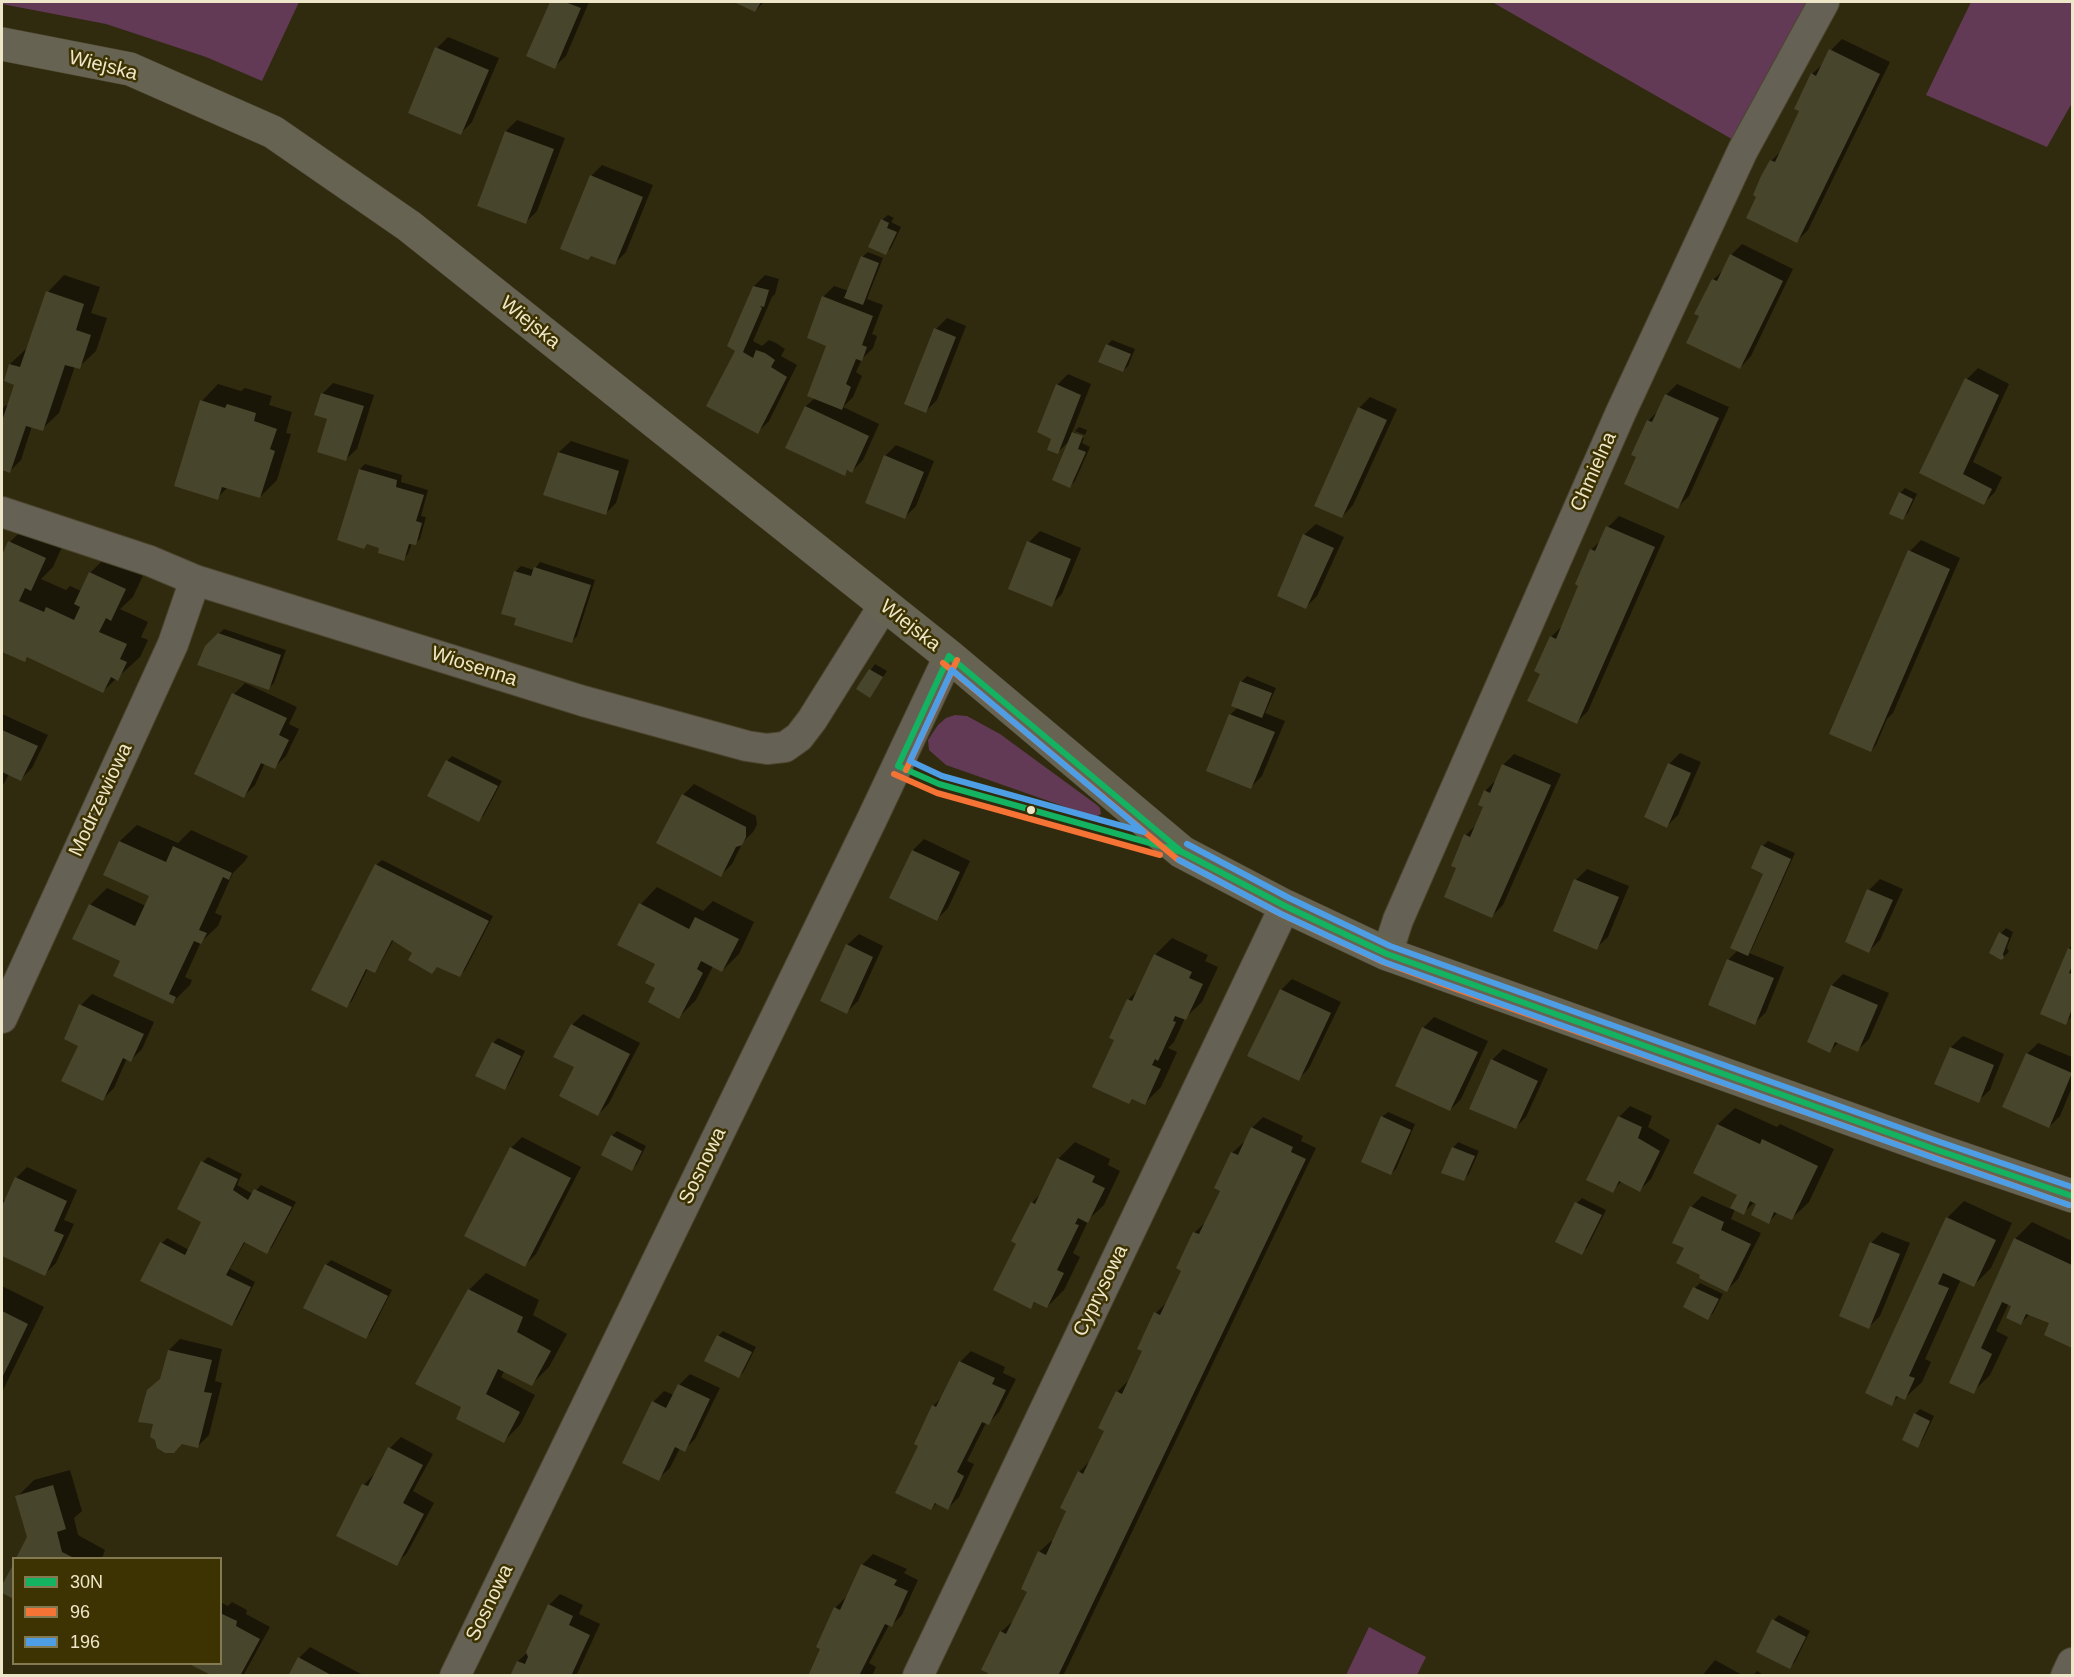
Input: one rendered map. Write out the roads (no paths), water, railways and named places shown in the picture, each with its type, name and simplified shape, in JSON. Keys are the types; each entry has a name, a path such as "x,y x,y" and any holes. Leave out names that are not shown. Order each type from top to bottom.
{"street":[{"name":"Chmielna","path":"1387,954 1398,920 1626,402 1743,150 1824,2"},
{"name":"Wiejska","path":"2,44 130,69 273,132 409,226 949,656 1182,852 1285,906 1387,954 1937,1150 2073,1196"},
{"name":"Wiosenna","path":"2,512 150,561 195,579 583,701 747,746 766,749 784,747 799,737 884,605"},
{"name":"Modrzewiowa","path":"2,1018 173,644 195,579"},
{"name":"Sosnowa","path":"455,1676 949,656"},
{"name":"Cyprysowa","path":"918,1676 1285,906"},
{"path":"2067,1676 2073,1663"}]}
